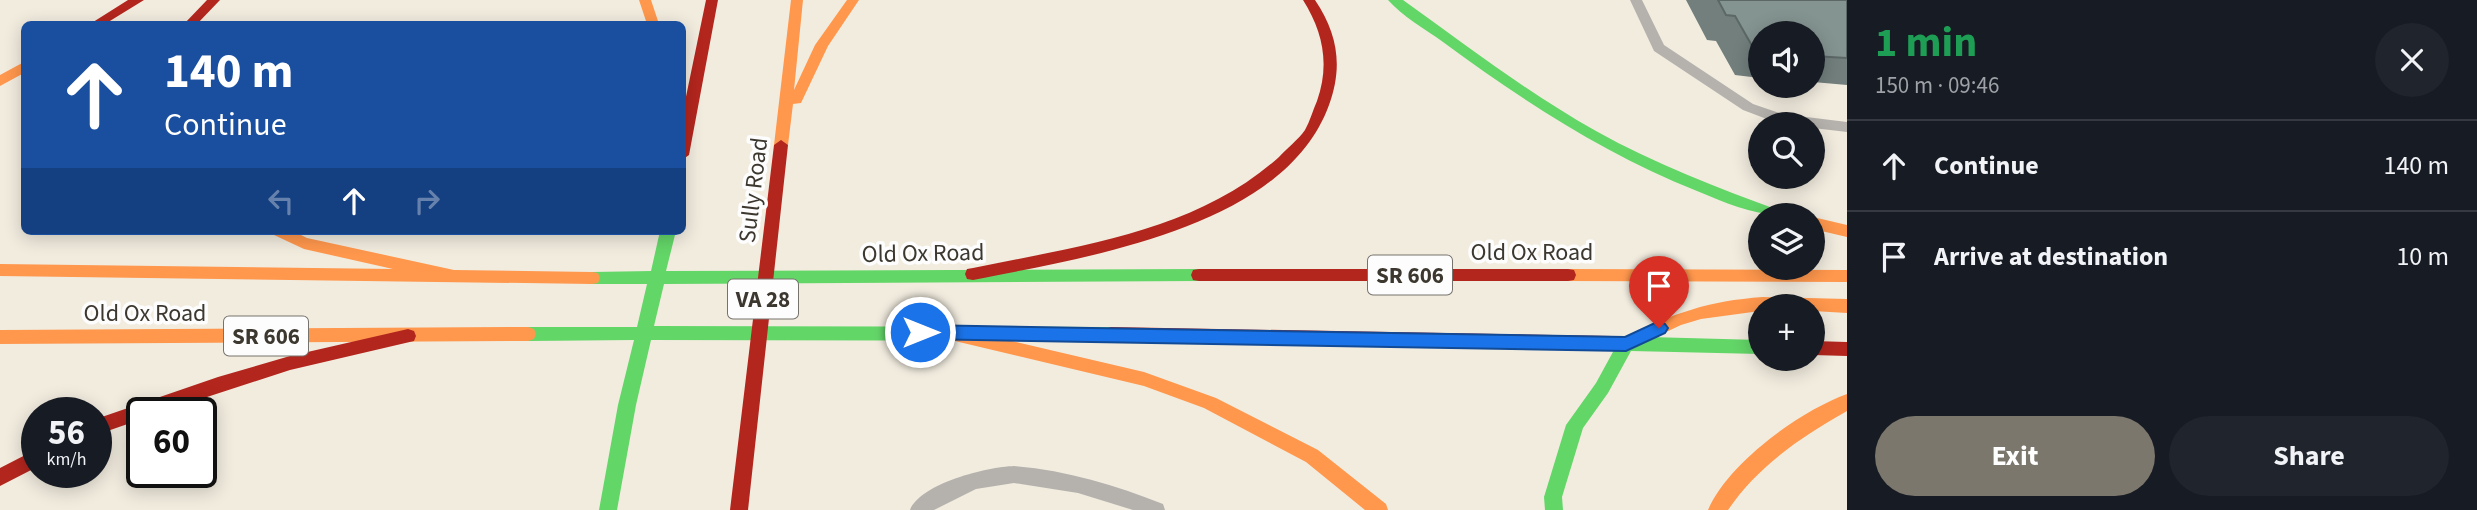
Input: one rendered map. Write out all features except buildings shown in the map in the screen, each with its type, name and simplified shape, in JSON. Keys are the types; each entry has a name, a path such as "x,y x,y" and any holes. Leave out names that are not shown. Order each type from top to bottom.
{"main road":[{"path":"101,21 138,0"},
{"path":"193,21 214,0"},
{"path":"645,0 652,21"},
{"path":"686,134 712,0"},
{"name":"Sully Road","path":"739,510 797,0"},
{"path":"780,148 798,94 822,44 853,0"},
{"path":"973,274 1159,230 1227,204 1280,170 1312,132 1327,101 1334,66 1324,27 1309,0"},
{"path":"1394,0 1538,103 1640,160 1720,196 1748,206"},
{"path":"0,81 21,69"},
{"path":"1825,226 1847,231"},
{"path":"287,235 304,243 454,276"},
{"path":"608,510 627,405 667,235"},
{"name":"Old Ox Road","path":"0,270 547,278 973,274 1847,276"},
{"path":"1553,510 1553,497 1575,425 1602,388 1626,344 1680,318 1710,310 1750,304 1847,306"},
{"path":"944,332 1144,379 1210,403 1312,456 1380,510"},
{"name":"Old Ox Road","path":"0,337 944,332 1748,347"},
{"path":"112,421 230,380 290,363 408,336"},
{"path":"1825,348 1847,349"},
{"path":"1717,510 1725,495 1764,451 1847,402"},
{"path":"597,475 627,405"},
{"path":"745,449 749,510"},
{"path":"0,478 21,466"}],"lane":[{"path":"1636,0 1659,48 1748,107 1780,119 1847,127"},
{"path":"919,510 933,499 966,484 999,475 1079,485 1156,510"}],"traffic: fast":[{"path":"1394,0 1522,92 1566,120 1668,173 1748,205"},
{"path":"608,510 627,405 667,235"},
{"path":"592,278 1199,275"},
{"path":"528,334 1111,334"},
{"path":"1612,343 1748,347"},
{"path":"1554,510 1553,497 1575,425 1602,388 1626,344"}],"traffic: slow":[{"path":"645,0 652,21"},
{"path":"781,145 797,0"},
{"path":"796,100 822,45 853,0"},
{"path":"0,81 21,69"},
{"path":"1825,226 1847,231"},
{"path":"287,235 304,243 454,276"},
{"path":"0,270 592,278"},
{"path":"1568,275 1847,276"},
{"path":"1632,341 1681,318 1721,308 1763,304 1847,306"},
{"path":"944,332 1144,379 1210,403 1312,456 1379,510"},
{"path":"0,337 528,334"},
{"path":"1717,510 1758,461 1791,435 1847,402"}],"traffic: jam":[{"path":"101,21 138,0"},
{"path":"193,21 214,0"},
{"path":"686,134 712,0"},
{"path":"973,274 1101,247 1146,234 1188,220 1229,201 1264,178 1309,135 1328,87 1331,74 1330,48 1323,23 1309,0"},
{"path":"739,510 781,145"},
{"path":"1199,275 1568,275"},
{"path":"1111,334 1612,343"},
{"path":"112,421 218,384 290,363 408,336"},
{"path":"1825,348 1847,349"},
{"path":"0,478 21,466"}],"route":[{"path":"920,332 1468,339 1626,344 1659,328"}]}
